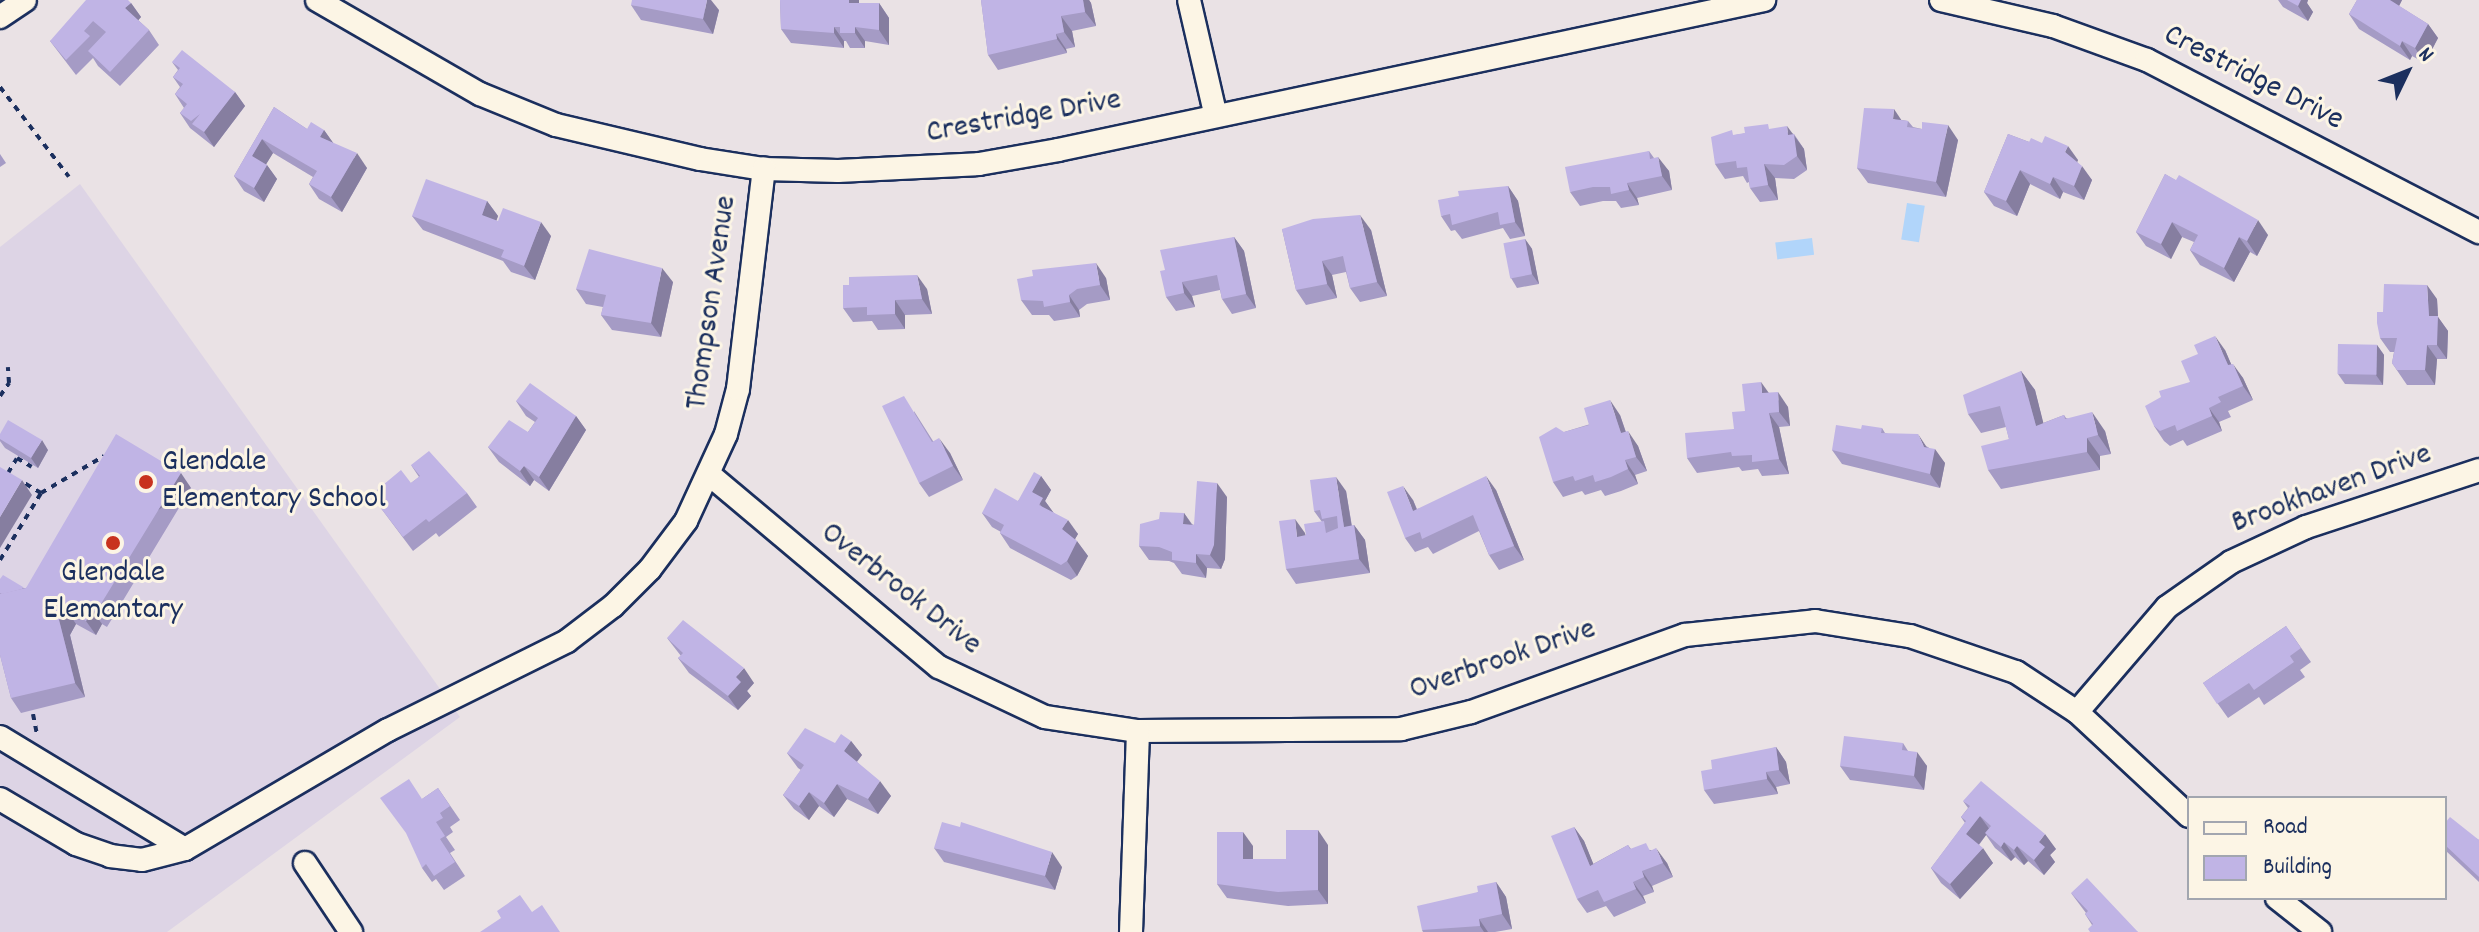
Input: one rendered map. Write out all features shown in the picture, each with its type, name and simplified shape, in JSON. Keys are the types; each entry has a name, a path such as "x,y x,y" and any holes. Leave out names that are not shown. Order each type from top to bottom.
{"street":[{"path":"0,17 25,0"},
{"name":"Crestridge Drive","path":"317,0 480,94 556,125 634,146 764,169 979,164 1764,0"},
{"path":"1189,0 1215,113"},
{"name":"Crestridge Drive","path":"1941,0 2053,26 2147,60 2479,232"},
{"name":"Thompson Avenue","path":"0,799 76,844 110,856 142,860 185,849 451,699 567,641 613,606 662,555 711,476 738,389 764,169"},
{"name":"Brookhaven Drive","path":"2077,712 2167,607 2231,562 2317,523 2479,470"},
{"name":"Overbrook Drive","path":"711,476 889,628 967,685 1045,717 1138,731 1401,729 1471,712 1685,635 1804,621 1893,632 1989,660 2077,712 2187,814"},
{"path":"1131,932 1138,731"},
{"path":"0,737 185,849"},
{"path":"305,863 351,932"},
{"path":"2280,900 2320,932"}],"path":[{"path":"0,87 69,177"},
{"path":"0,396 9,383 8,367"},
{"path":"0,560 41,493 114,450"},
{"path":"8,473 17,458 32,467"},
{"path":"0,468 41,493"}],"shaded area":[{"name":"Glendale Elementary School","path":"80,184 460,717 167,932 0,932 0,247"}],"water":[{"path":"1907,203 1925,206 1919,242 1901,240"},
{"path":"1812,238 1814,255 1777,259 1775,243"}],"building":[{"path":"86,0 128,0 131,3 125,8 149,30 110,72 88,51 106,32 93,21 84,31 90,36 66,60 50,41"},
{"path":"632,0 707,0 703,19 631,5"},
{"path":"780,0 879,3 879,30 855,27 855,33 840,33 840,27 834,27 834,33 781,29"},
{"path":"981,0 1083,0 1085,12 1061,16 1064,32 1056,34 1057,39 988,55"},
{"path":"2287,0 2301,0 2298,6"},
{"path":"2357,0 2390,0 2428,24 2415,48 2402,41 2400,46 2349,14"},
{"path":"182,50 235,92 204,132 192,124 200,114 191,121 180,113 187,104 175,94 183,84 173,77 180,68 172,62"},
{"path":"274,107 307,129 311,122 324,130 320,137 357,153 331,197 309,184 317,171 262,139 252,156 267,165 254,188 234,176"},
{"path":"1864,108 1894,109 1893,119 1908,121 1907,127 1922,129 1922,122 1948,125 1936,182 1857,168"},
{"path":"1768,124 1769,129 1787,126 1788,135 1794,134 1797,156 1784,165 1764,164 1768,185 1750,188 1747,167 1737,168 1736,161 1715,164 1711,137 1732,130 1733,135 1745,133 1744,127"},
{"path":"2008,134 2042,143 2045,136 2068,146 2065,152 2082,166 2074,186 2053,177 2050,184 2020,170 2006,201 1984,192"},
{"path":"1649,151 1650,159 1658,157 1662,176 1627,183 1629,190 1611,194 1610,187 1570,192 1565,167"},
{"path":"2165,174 2176,180 2179,175 2258,220 2247,241 2239,237 2224,268 2190,250 2198,235 2172,222 2161,244 2136,232"},
{"path":"426,179 487,201 482,215 498,221 503,208 541,222 524,266 501,257 504,250 412,216"},
{"path":"1508,186 1515,222 1500,225 1498,212 1452,225 1450,214 1441,216 1438,200 1459,196 1458,191"},
{"path":"1360,215 1377,282 1350,288 1343,256 1322,261 1327,284 1296,290 1282,229 1313,219"},
{"path":"1234,237 1246,294 1222,299 1217,275 1182,282 1184,293 1166,297 1160,271 1165,270 1160,250"},
{"path":"1525,239 1532,274 1510,279 1503,243"},
{"path":"589,249 662,268 651,323 601,315 606,295 576,289"},
{"path":"1096,263 1100,285 1077,289 1069,295 1070,302 1044,307 1043,301 1021,300 1017,279 1033,276 1032,270"},
{"path":"917,275 922,299 895,300 895,314 867,315 867,307 843,308 843,285 849,285 849,277"},
{"path":"2384,284 2427,285 2429,316 2438,316 2437,345 2427,345 2425,370 2397,370 2392,363 2397,338 2380,338 2377,312 2383,312"},
{"path":"2215,336 2228,365 2233,364 2243,386 2218,397 2221,402 2209,408 2212,416 2177,431 2175,425 2160,431 2154,426 2145,406 2161,397 2159,391 2190,382 2181,361 2198,354 2194,345"},
{"path":"2338,344 2377,345 2376,375 2337,374"},
{"path":"2021,371 2036,426 2064,415 2065,419 2092,412 2098,435 2087,438 2087,452 1988,470 1981,446 2009,439 2000,406 1968,414 1963,395"},
{"path":"1761,382 1762,393 1778,392 1779,412 1769,413 1779,459 1752,462 1752,455 1732,456 1731,452 1687,458 1685,433 1734,429 1732,412 1745,411 1742,384"},
{"path":"530,383 576,416 539,477 524,466 520,471 488,447 509,420 528,432 538,418 516,401"},
{"path":"904,396 932,442 939,438 953,466 919,483 882,406"},
{"path":"1610,400 1621,433 1628,431 1636,457 1625,460 1628,469 1595,482 1593,475 1575,481 1573,476 1553,482 1539,437 1556,427 1564,432 1589,425 1584,408"},
{"path":"8,420 42,440 31,458 0,439"},
{"path":"1836,425 1882,428 1881,433 1918,434 1924,447 1935,449 1930,474 1832,450"},
{"name":"Glendale Elemantary","path":"116,434 181,473 96,612 92,610 86,621 66,609 59,620 75,683 11,698 0,655 0,594 26,588"},
{"path":"429,451 467,493 403,537 380,507 386,502 377,490 401,470 411,483 420,476 411,465"},
{"path":"0,467 22,480 0,517"},
{"path":"1034,472 1041,476 1032,492 1043,498 1039,505 1068,520 1062,529 1077,541 1067,561 1061,565 1000,533 1004,525 982,513 995,488 1018,501"},
{"path":"1486,476 1514,546 1489,555 1473,515 1422,539 1420,532 1405,538 1387,492 1403,486 1413,511"},
{"path":"1336,477 1344,527 1354,525 1359,559 1286,569 1279,521 1295,519 1297,537 1306,535 1304,524 1324,521 1326,533 1338,528 1337,516 1322,519 1320,510 1314,511 1310,480"},
{"path":"1197,481 1217,483 1214,545 1210,555 1196,554 1196,563 1172,560 1172,552 1159,547 1139,546 1140,524 1159,519 1160,512 1184,513 1183,524 1194,525"},
{"path":"3,575 23,587 22,589 0,593"},
{"path":"683,620 744,668 736,677 741,682 728,696 678,658 683,653 667,638"},
{"path":"2286,626 2301,648 2290,656 2294,662 2254,690 2249,683 2217,704 2203,683"},
{"path":"805,728 835,743 841,734 851,741 844,751 880,781 868,799 837,784 824,803 809,792 799,806 783,795 804,765 787,753"},
{"path":"1844,736 1903,743 1902,750 1917,752 1914,776 1840,766"},
{"path":"1776,747 1779,770 1766,772 1767,779 1704,790 1701,771 1712,769 1711,760"},
{"path":"409,779 422,799 438,788 450,806 440,813 443,818 436,822 445,836 440,839 455,862 434,876 426,864 422,868 406,833 380,798"},
{"path":"1981,781 2045,834 2039,842 2045,847 2034,860 2017,846 2014,850 2004,842 2001,847 1985,833 1991,826 1980,816 1966,834 1983,848 1950,884 1931,868 1966,821 1961,817 1970,806 1963,801"},
{"path":"2450,817 2479,840 2479,877 2447,847 2447,821"},
{"path":"942,822 960,827 961,822 1052,852 1045,876 934,848"},
{"path":"1574,827 1590,866 1628,845 1630,849 1646,843 1650,851 1656,848 1663,863 1642,871 1644,877 1633,882 1636,889 1604,902 1598,890 1577,899 1551,836"},
{"path":"1286,830 1318,830 1318,890 1278,892 1217,884 1217,832 1243,832 1243,859 1286,859"},
{"path":"2087,878 2138,932 2090,932 2088,929 2093,924 2085,914 2088,911 2071,893"},
{"path":"1496,882 1502,914 1479,919 1480,926 1422,930 1417,906 1478,892 1477,886"},
{"path":"520,895 532,912 542,905 560,932 480,932 501,918 497,911"}],"place":[{"name":"Glendale Elementary School","path":"146,482"},
{"name":"Glendale Elemantary","path":"113,543"}]}
